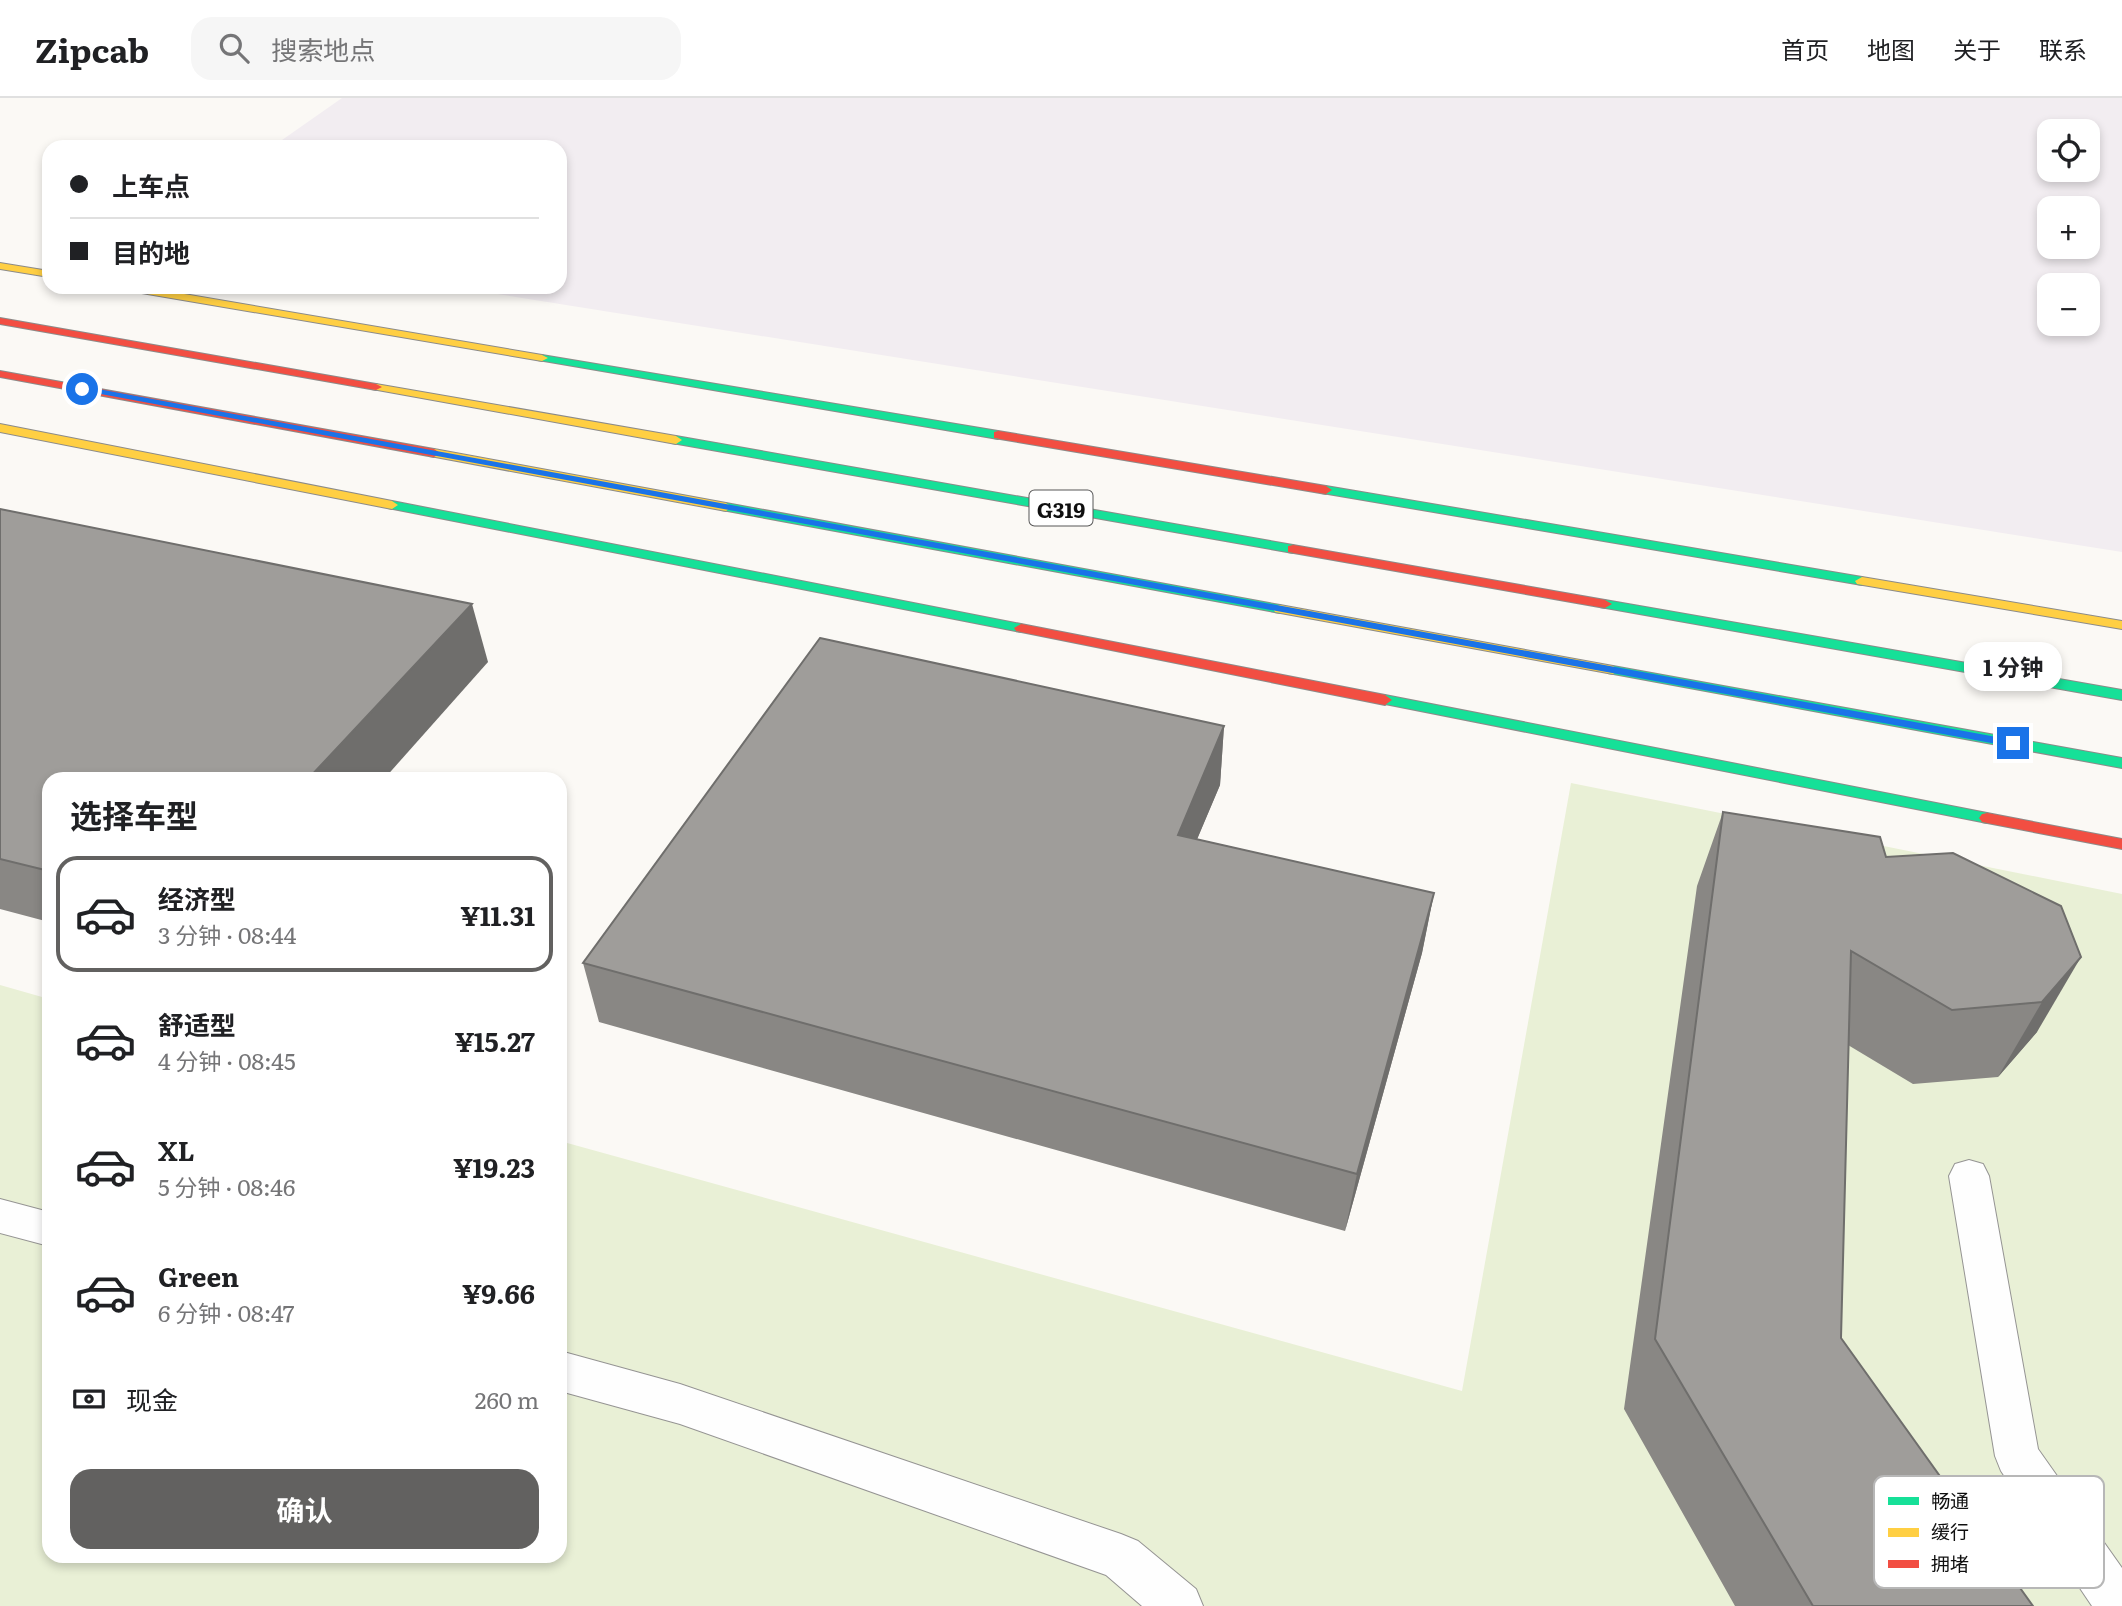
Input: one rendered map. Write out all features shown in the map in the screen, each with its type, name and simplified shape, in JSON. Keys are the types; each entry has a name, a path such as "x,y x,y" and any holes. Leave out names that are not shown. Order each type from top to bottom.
{"main road":[{"path":"0,266 42,273"},
{"path":"165,294 2122,625"},
{"name":"G319","path":"0,321 2122,695"},
{"path":"0,374 2122,763"},
{"path":"0,429 2122,844"}],"lane":[{"path":"1969,1176 2017,1456 2031,1476"},
{"path":"0,1216 42,1227"},
{"path":"567,1373 680,1404 1121,1557 1179,1606"},
{"path":"2104,1583 2120,1606"}],"shaded area":[{"path":"342,98 2122,98 2122,552 497,294 567,294 567,140 282,140"}],"green space":[{"path":"1571,783 2122,894 2122,1606 0,1606 0,985 42,997 42,1563 567,1563 567,1143 1462,1391"}],"building":[{"path":"0,509 472,604 315,772 42,772 42,869 0,859"},
{"path":"820,638 1224,726 1178,835 1434,893 1357,1174 583,963"},
{"path":"1723,812 1880,837 1886,857 1953,853 2061,906 2081,957 2042,1002 1952,1010 1851,951 1841,1338 1940,1476 1874,1476 1874,1588 2020,1588 2033,1606 1813,1606 1655,1339"}],"traffic: fast":[{"path":"542,358 998,435"},
{"path":"676,440 1293,549"},
{"path":"1326,490 1862,581"},
{"path":"392,505 1021,628"},
{"path":"726,507 1280,609"},
{"path":"1605,604 2122,695"},
{"path":"1613,670 2122,763"},
{"path":"1385,700 1987,818"}],"traffic: slow":[{"path":"0,266 42,273"},
{"path":"165,294 542,358"},
{"path":"376,387 676,440"},
{"path":"0,428 392,505"},
{"path":"434,453 726,507"},
{"path":"1862,581 2122,625"},
{"path":"1280,609 1613,670"}],"traffic: jam":[{"path":"0,321 376,387"},
{"path":"0,374 434,453"},
{"path":"998,435 1326,490"},
{"path":"1293,549 1605,604"},
{"path":"1021,628 1385,700"},
{"path":"1987,818 2122,844"}],"route":[{"path":"82,389 2013,743"}]}
